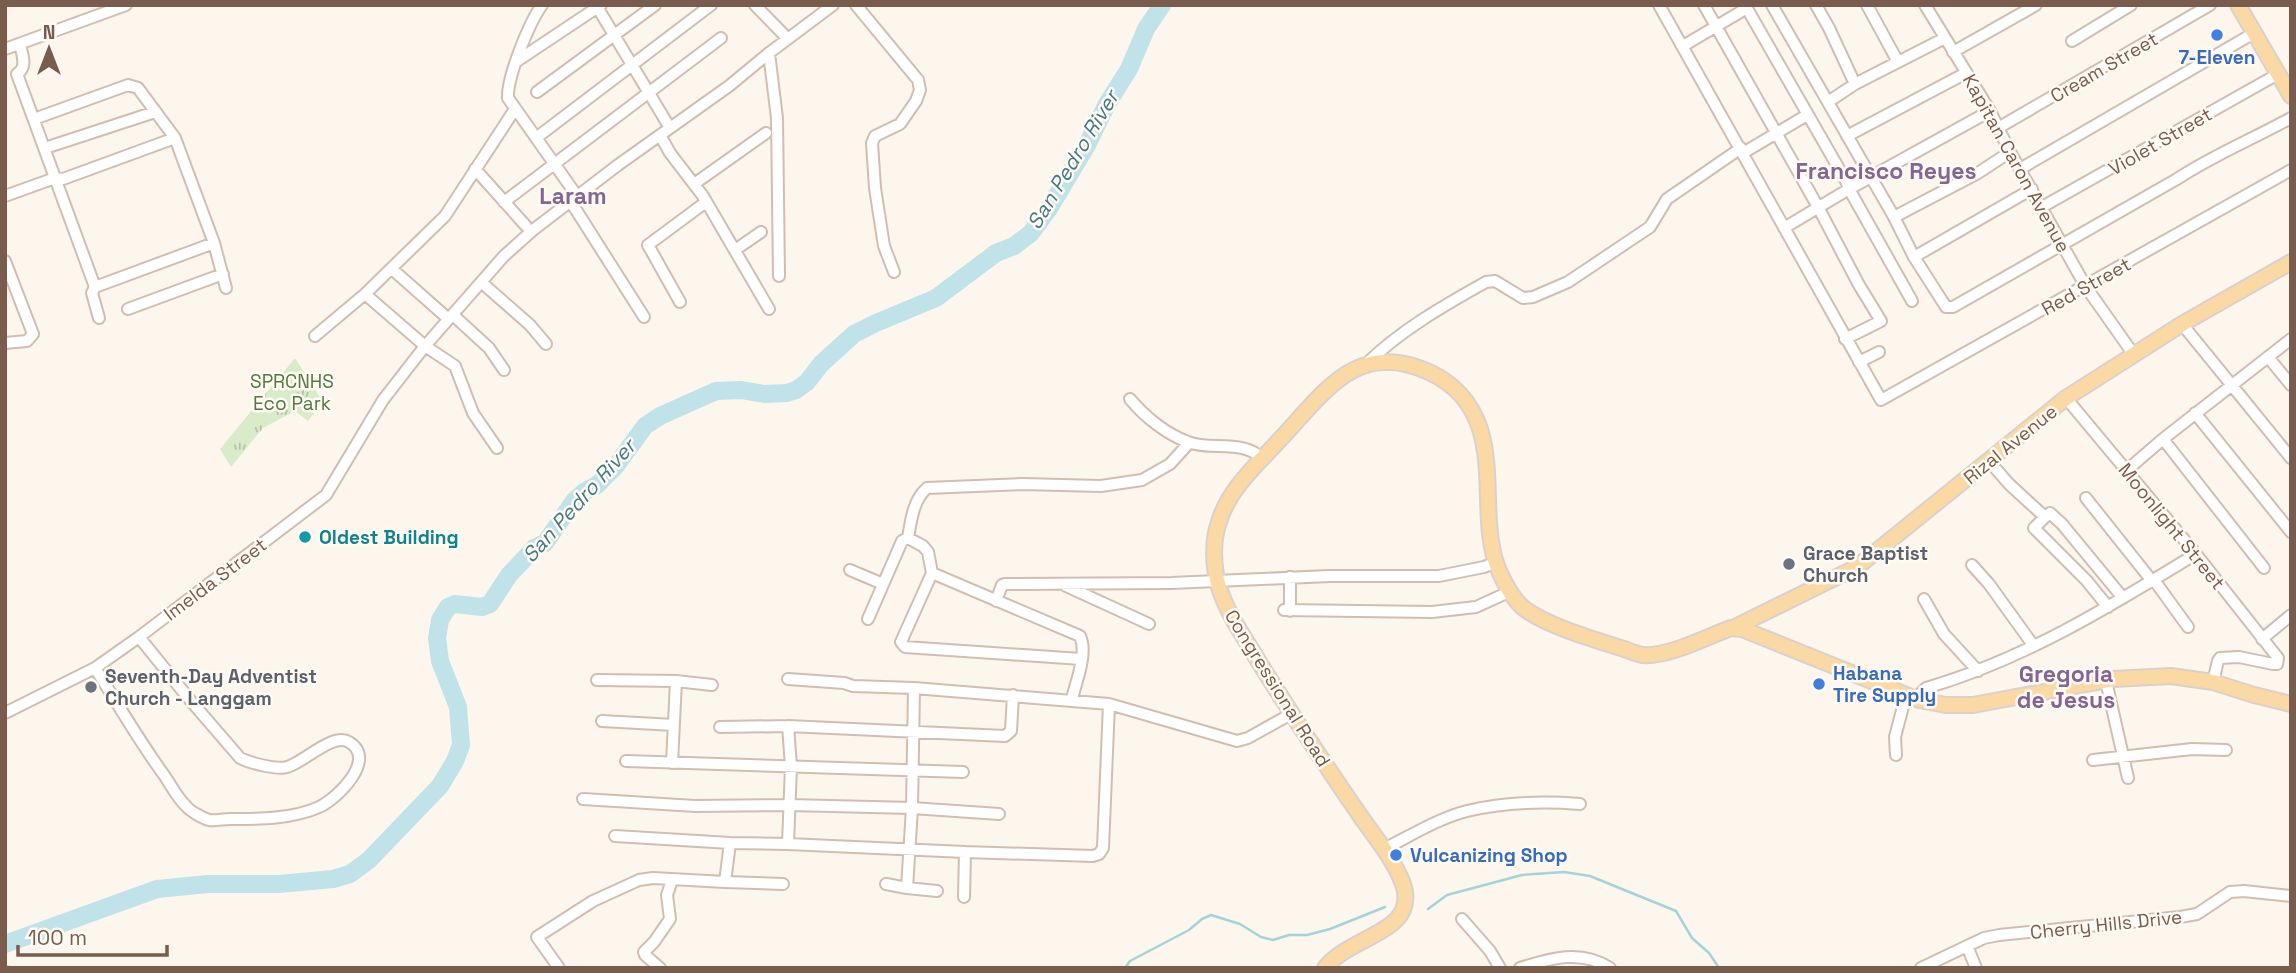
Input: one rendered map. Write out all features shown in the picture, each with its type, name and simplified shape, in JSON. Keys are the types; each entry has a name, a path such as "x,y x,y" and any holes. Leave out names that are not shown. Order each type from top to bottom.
{"main road":[{"path":"2238,5 2291,96"},
{"name":"Rizal Avenue","path":"1731,628 1857,568 2066,398 2182,324 2291,262"},
{"name":"Congressional Road","path":"1325,968 1343,950 1388,926 1402,912 1406,899 1403,883 1384,849 1291,714 1228,611 1217,580 1215,554 1216,534 1222,512 1236,490 1328,387 1345,374 1366,364 1391,361 1416,366 1442,378 1462,393 1474,412 1486,456 1489,520 1496,562 1511,591 1524,608 1595,640 1643,655 1665,653 1731,628"},
{"path":"1763,636 1762,623 1766,611"},
{"path":"1731,628 1749,630 1912,697 1946,705 1973,705 2106,681 2171,676 2213,681 2291,704"}],"street":[{"path":"5,49 126,5"},
{"path":"542,5 532,20 517,61 508,98 554,164 644,317"},
{"path":"537,92 655,5"},
{"path":"536,138 711,5"},
{"path":"755,5 788,39"},
{"name":"Imelda Street","path":"5,713 95,668 326,495 383,400 448,315 514,246 833,5"},
{"path":"856,5 918,80 920,90 916,101 900,124 876,136 872,143 875,188 884,246 894,272"},
{"path":"1659,5 1859,362 1879,352"},
{"path":"1704,5 1881,321 1845,338"},
{"path":"1772,5 1894,217 1914,257 1946,307 1953,307 2204,161 2250,141 2291,118"},
{"path":"1816,5 1855,84"},
{"path":"1867,5 1898,62"},
{"path":"1927,8 1940,5"},
{"path":"1952,52 2036,5"},
{"path":"2072,41 2131,5"},
{"name":"Cream Street","path":"1998,128 2210,5"},
{"path":"517,61 598,6 649,94 665,132 694,184 769,309"},
{"path":"1683,46 1746,7 1912,301"},
{"name":"Kapitan Caron Avenue","path":"1927,8 1990,111 2086,287 2134,355"},
{"path":"2020,169 2254,33"},
{"path":"504,202 721,38"},
{"path":"1828,103 1855,84 1945,38"},
{"path":"17,74 24,64 20,44"},
{"path":"769,53 777,118 779,276"},
{"path":"5,70 17,74"},
{"path":"1847,136 1966,73"},
{"path":"17,74 95,287"},
{"name":"Violet Street","path":"2042,208 2277,74"},
{"path":"34,119 128,85 138,88 175,138 214,243 226,288"},
{"path":"315,336 365,294 445,216 515,109"},
{"path":"1784,228 1990,111"},
{"path":"45,148 155,112"},
{"path":"1366,364 1381,349 1432,312 1486,282 1495,281 1523,298 1533,297 1569,282 1650,227 1667,199 1742,151 1807,115"},
{"path":"694,184 766,133"},
{"path":"5,196 55,178 63,179 175,138"},
{"path":"1894,217 1978,173 2010,152"},
{"path":"475,169 526,226"},
{"name":"Red Street","path":"1859,362 1881,400 2291,170"},
{"path":"1914,257 2032,188"},
{"path":"680,302 648,245 706,202"},
{"path":"734,250 761,232"},
{"path":"99,318 92,293 95,287 214,243"},
{"path":"5,261 33,334 27,341 5,343"},
{"path":"392,269 489,348 504,370"},
{"path":"128,309 223,274"},
{"path":"481,282 530,325 546,344"},
{"path":"365,294 425,346 455,366 473,413 497,448"},
{"path":"2182,324 2291,458"},
{"path":"2127,470 2291,339"},
{"path":"2268,357 2291,385"},
{"name":"Moonlight Street","path":"2066,398 2196,554 2278,658 2277,664 2239,657 2220,658 2213,681"},
{"path":"1129,399 1143,414 1189,443 1256,452 1262,460"},
{"path":"2195,413 2291,532"},
{"path":"2163,439 2264,568"},
{"path":"908,538 915,506 921,493 927,488 1022,484 1101,486 1142,480 1170,464 1189,443"},
{"path":"1989,461 2009,484 2045,517"},
{"path":"2086,498 2188,626"},
{"path":"2108,607 2087,581 2034,528 2050,513 2123,598"},
{"path":"908,538 928,552 932,573 901,642 905,647 1081,659"},
{"path":"868,619 902,541 908,538"},
{"path":"1896,755 1895,737 1912,697 1926,688 1978,671 2033,645 2108,607 2196,554"},
{"path":"996,601 1003,584 1172,583 1290,577 1439,576 1496,562"},
{"path":"1972,565 2033,645"},
{"path":"850,570 884,584"},
{"path":"932,573 1080,636 1083,642 1081,659 1072,699"},
{"path":"1290,577 1287,611 1432,612 1476,607 1511,591"},
{"path":"1060,584 1149,624"},
{"path":"1924,599 1944,634 1978,671"},
{"path":"2262,639 2291,615"},
{"path":"95,668 186,806 208,820 274,818 320,807 344,789 358,769 357,751 349,742 343,740 330,743 287,767 247,762 240,758 139,637"},
{"path":"788,679 844,682 853,686 1072,699 1108,704 1237,741 1291,714"},
{"path":"597,680 676,681 712,685"},
{"path":"672,763 676,681"},
{"path":"2106,681 2128,778"},
{"path":"907,888 915,688"},
{"path":"720,727 788,726 1004,736 1011,731 1013,695"},
{"path":"615,836 730,843 1093,856 1099,854 1103,848 1108,704"},
{"path":"602,721 674,725"},
{"path":"788,726 791,766 788,844"},
{"path":"2094,760 2192,749 2226,750"},
{"path":"626,761 963,772"},
{"path":"583,799 695,806 912,808 999,814"},
{"path":"1384,849 1465,812 1536,801 1580,804"},
{"path":"725,882 730,843"},
{"path":"964,897 965,852"},
{"path":"559,968 537,937 593,901 639,880 783,884"},
{"path":"660,968 645,956 644,952 670,919 667,895 672,880"},
{"path":"886,884 937,891"},
{"name":"Cherry Hills Drive","path":"1921,968 1984,938 1999,935 2188,916 2197,914 2230,892 2291,896"},
{"path":"1462,919 1490,951 1500,968"},
{"path":"1967,946 1976,968"},
{"path":"1520,968 1573,955 1591,959 1610,968"}],"green space":[{"name":"SPRCNHS Eco Park","path":"295,358 323,402 308,421 295,411 263,428 231,467 220,449"}],"waterway":[{"name":"San Pedro River","path":"5,944 157,889 333,879 350,874 369,860 440,786 461,745 458,707 440,661 437,638 440,620 448,607 455,604 482,607 490,604 509,575 534,548 545,543 574,501 597,485 615,467 645,426 660,416 716,391 741,390 764,394 796,390 854,334 936,298 996,253 1014,246 1031,233 1087,145 1107,104 1129,69 1146,29 1162,5"},
{"path":"1428,909 1447,895 1522,875 1564,872 1590,876 1676,911 1692,938 1709,953 1719,968"},
{"path":"1125,968 1130,961 1189,930 1211,915 1240,924 1261,937 1273,940 1330,929 1385,907"},
{"path":"5,966 15,968"}],"place":[{"name":"7-Eleven","path":"2217,35"},
{"name":"Oldest Building","path":"305,537"},
{"name":"Grace Baptist Church","path":"1789,564"},
{"name":"Habana Tire Supply","path":"1819,684"},
{"name":"Seventh-Day Adventist Church - Langgam","path":"91,687"},
{"name":"Vulcanizing Shop","path":"1396,855"}],"district":[{"name":"Francisco Reyes","path":"1886,171"},
{"name":"Laram","path":"573,196"},
{"name":"Gregoria de Jesus","path":"2066,687"}]}
